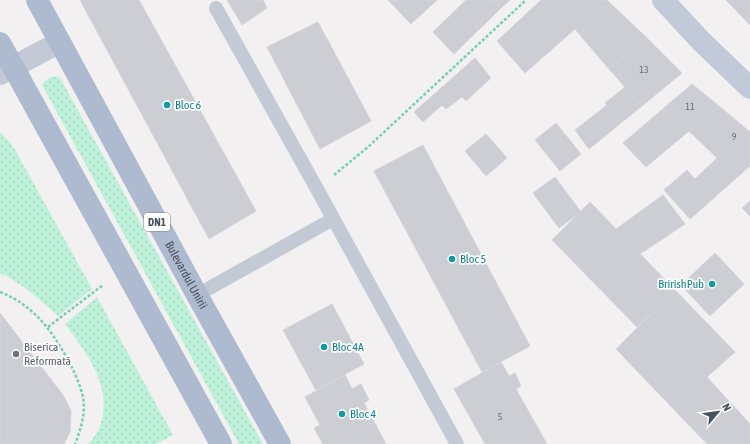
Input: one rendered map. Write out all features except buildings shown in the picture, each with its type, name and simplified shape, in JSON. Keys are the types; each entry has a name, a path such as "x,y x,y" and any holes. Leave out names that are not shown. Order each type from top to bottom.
{"main road":[{"name":"Bulevardul Unirii","path":"37,0 197,295 280,444"},
{"path":"0,43 6,71 123,269 221,444"}],"street":[{"path":"663,0 750,88"},
{"path":"6,71 60,42"}],"lane":[{"path":"216,8 457,444"},
{"path":"197,295 334,219"}],"path":[{"path":"317,189 368,147 526,0"},
{"path":"48,327 123,269"},
{"path":"0,292 12,296 31,310 48,327 73,370 83,397 83,418 76,442 74,444"}],"green space":[{"path":"56,76 60,78 263,444 239,444 42,85 51,77"},
{"path":"0,132 13,146 92,289 58,316 38,298 0,273"},
{"path":"97,297 173,435 156,444 89,444 99,429 103,414 104,400 101,386 90,360 65,324"}],"place":[{"name":"Bloc 6","path":"167,105"},
{"name":"Bloc 5","path":"452,259"},
{"name":"BririshPub","path":"712,284"},
{"name":"Bloc 4A","path":"324,347"},
{"name":"Biserica Reformată","path":"16,354"},
{"name":"Bloc 4","path":"342,414"}]}
